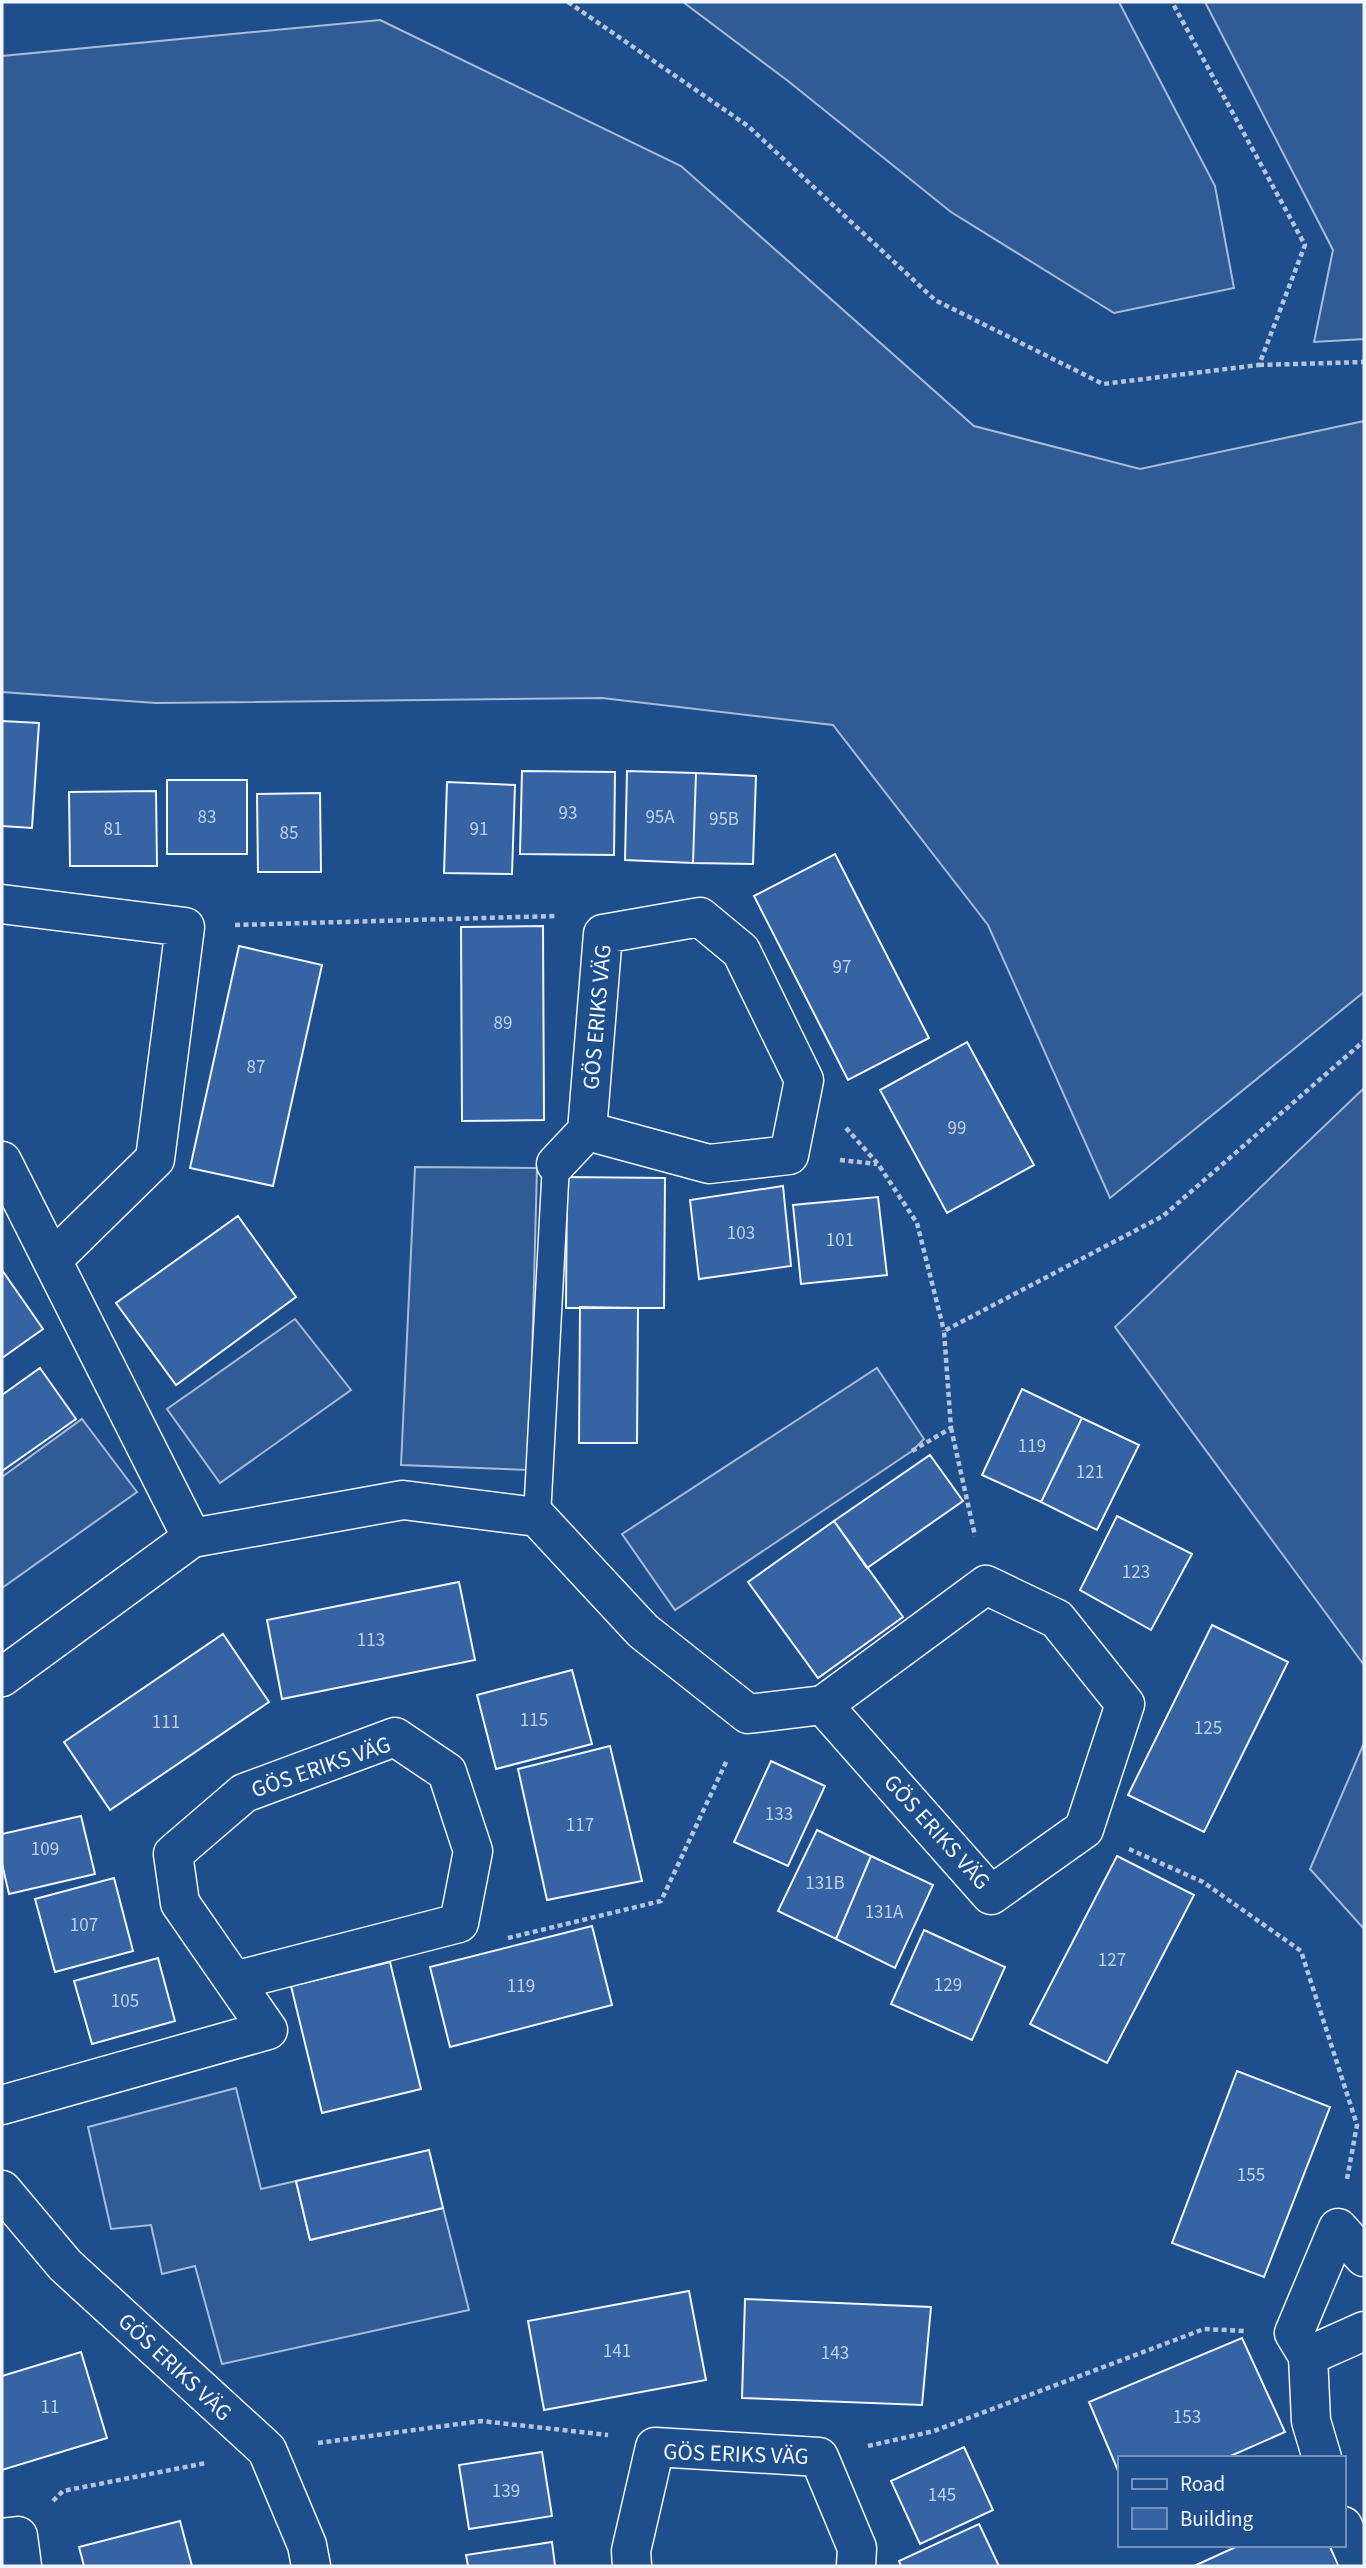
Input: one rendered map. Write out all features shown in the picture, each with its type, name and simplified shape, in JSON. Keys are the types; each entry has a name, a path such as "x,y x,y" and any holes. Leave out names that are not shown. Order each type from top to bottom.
{"street":[{"path":"2,904 186,927 155,1158 52,1260"},
{"name":"GÖS ERIKS VÄG","path":"587,1131 603,934 700,917 741,951 804,1080"},
{"path":"556,1164 587,1131 709,1164 789,1155 804,1080"},
{"path":"2,1161 192,1538"},
{"path":"2,1677 192,1538 403,1500 537,1517 643,1631 748,1714 823,1705 986,1586 1056,1619 1125,1704 1084,1829"},
{"name":"GÖS ERIKS VÄG","path":"823,1705 991,1895 1084,1829"},
{"name":"GÖS ERIKS VÄG","path":"2,2105 268,2030 180,1903 173,1854 244,1793 395,1737 447,1772 473,1851 459,1923 453,1925"},
{"path":"234,1981 453,1925"},
{"name":"GÖS ERIKS VÄG","path":"2,2190 65,2265 267,2451 307,2544 311,2566"},
{"path":"1338,2228 1364,2257"},
{"path":"1321,2456 1311,2421 1301,2345 1338,2228"},
{"path":"1301,2345 1364,2331"},
{"name":"GÖS ERIKS VÄG","path":"632,2566 631,2550 654,2447 819,2457 856,2548 856,2566"},
{"path":"1345,2531 1360,2566"}],"lane":[{"path":"537,1517 556,1164"}],"path":[{"path":"568,2 748,125 935,300 1103,384 1259,365 1364,362"},
{"path":"1172,2 1305,245 1259,365"},
{"path":"186,927 555,916 603,934"},
{"path":"944,1331 1163,1216 1364,1041"},
{"path":"804,1080 878,1164 917,1223 944,1331 951,1428 986,1586"},
{"path":"912,1451 951,1428"},
{"path":"453,1925 505,1938 661,1901 748,1714"},
{"path":"1084,1829 1203,1882 1301,1951 1357,2125 1338,2228"},
{"path":"819,2457 934,2431 1204,2329 1301,2345"},
{"path":"14,2547 64,2491 267,2451 481,2421 602,2434 654,2447"}],"shaded area":[{"path":"683,2 1119,2 1215,186 1234,288 1114,313 951,212 788,81"},
{"path":"1205,2 1364,2 1364,339 1314,342 1333,250"},
{"path":"380,20 681,166 974,426 1140,469 1364,421 1364,992 1110,1198 988,925 833,725 602,698 156,703 2,692 2,56"},
{"path":"1364,1088 1364,1665 1115,1327"},
{"path":"415,1167 537,1168 529,1470 401,1465"},
{"path":"295,1319 351,1390 220,1483 167,1409"},
{"path":"877,1368 924,1439 912,1451 675,1610 622,1534"},
{"path":"82,1419 137,1492 2,1588 2,1477"},
{"path":"1364,1743 1364,1929 1310,1869"},
{"path":"236,2088 261,2189 296,2181 310,2240 443,2208 469,2310 222,2364 195,2266 162,2274 151,2225 111,2229 88,2127"}],"building":[{"path":"2,721 39,723 32,828 2,826"},
{"path":"522,771 615,772 614,855 520,854"},
{"path":"627,771 696,773 693,863 625,860"},
{"path":"696,773 756,776 753,864 693,863"},
{"path":"167,780 247,780 247,854 167,854"},
{"path":"447,782 515,785 512,874 444,873"},
{"path":"156,791 157,866 70,866 69,792"},
{"path":"320,793 321,872 258,872 257,794"},
{"path":"835,854 929,1038 848,1080 754,896"},
{"path":"543,926 544,1120 462,1121 461,927"},
{"path":"239,946 322,965 273,1186 190,1168"},
{"path":"967,1042 1034,1165 947,1213 880,1090"},
{"path":"567,1177 665,1178 664,1308 566,1308"},
{"path":"783,1186 791,1266 699,1279 690,1200"},
{"path":"878,1197 887,1275 801,1284 793,1205"},
{"path":"238,1216 296,1297 176,1385 116,1303"},
{"path":"2,1270 43,1329 2,1358"},
{"path":"580,1307 638,1308 637,1443 579,1443"},
{"path":"40,1368 76,1419 2,1471 2,1395"},
{"path":"1022,1389 1082,1418 1041,1502 982,1475"},
{"path":"1082,1418 1139,1445 1097,1530 1041,1502"},
{"path":"930,1455 963,1501 867,1568 834,1521"},
{"path":"1117,1516 1192,1554 1151,1630 1080,1590"},
{"path":"834,1521 903,1617 818,1678 748,1582"},
{"path":"459,1582 475,1660 282,1699 267,1620"},
{"path":"1212,1625 1288,1662 1204,1832 1128,1795"},
{"path":"223,1634 269,1702 110,1810 64,1742"},
{"path":"572,1670 592,1744 496,1769 477,1695"},
{"path":"610,1746 642,1881 547,1900 518,1769"},
{"path":"771,1761 825,1786 788,1866 734,1842"},
{"path":"81,1816 95,1874 9,1894 2,1864 2,1834"},
{"path":"817,1830 871,1856 836,1939 778,1911"},
{"path":"871,1856 933,1885 895,1968 836,1939"},
{"path":"1117,1856 1194,1895 1107,2063 1030,2024"},
{"path":"114,1878 133,1951 55,1972 35,1899"},
{"path":"592,1926 612,2005 450,2047 430,1967"},
{"path":"924,1930 1005,1967 972,2040 891,2004"},
{"path":"158,1958 175,2021 92,2044 74,1981"},
{"path":"390,1962 421,2089 322,2113 291,1986"},
{"path":"1237,2071 1330,2107 1264,2277 1172,2243"},
{"path":"429,2150 443,2208 310,2240 296,2181"},
{"path":"689,2291 706,2380 544,2410 528,2321"},
{"path":"745,2299 931,2307 922,2405 742,2398"},
{"path":"1242,2338 1285,2432 1231,2456 1118,2456 1118,2471 1089,2402"},
{"path":"81,2352 107,2438 2,2470 2,2376"},
{"path":"964,2447 993,2510 920,2544 891,2481"},
{"path":"542,2452 552,2516 469,2529 459,2465"},
{"path":"180,2521 192,2566 84,2566 79,2547"},
{"path":"979,2524 999,2566 901,2566 899,2561"},
{"path":"552,2542 555,2566 468,2566 466,2555"},
{"path":"1236,2547 1330,2547 1339,2566 1194,2566"}]}
